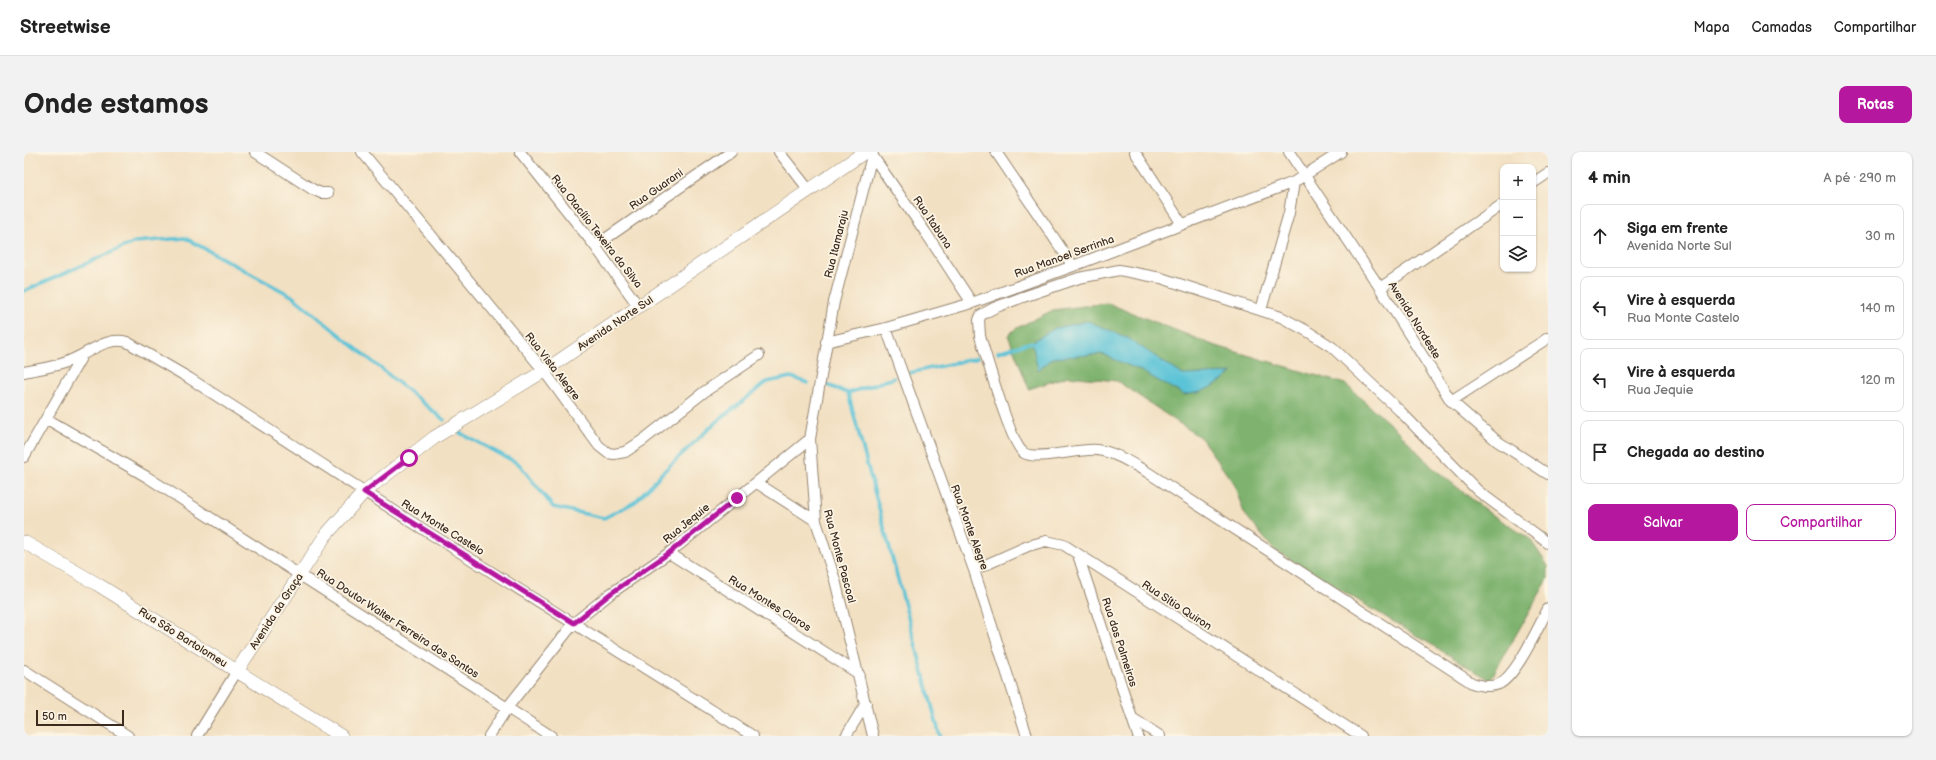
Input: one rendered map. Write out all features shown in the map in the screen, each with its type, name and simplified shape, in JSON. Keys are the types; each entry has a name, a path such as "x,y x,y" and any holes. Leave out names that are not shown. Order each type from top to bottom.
{"street":[{"path":"255,152 312,189 321,193 328,193"},
{"name":"Rua Vista Alegre","path":"362,152 544,372 599,446 608,453 620,454 643,440 704,392 759,355"},
{"name":"Rua Otacílio Texeira da Silva","path":"520,152 595,246 639,307"},
{"name":"Rua Guarani","path":"595,246 731,152"},
{"path":"779,152 809,190"},
{"path":"996,152 1073,266"},
{"path":"1135,152 1182,224"},
{"name":"Avenida Nordeste","path":"1289,152 1380,288 1451,401 1497,441 1548,474"},
{"name":"Rua Manoel Serrinha","path":"826,342 886,328 972,303 1073,266 1294,182 1341,152"},
{"name":"Avenida Norte Sul","path":"364,492 435,438 544,372 809,190 870,153"},
{"name":"Rua Itabuna","path":"870,153 926,233 972,303"},
{"name":"Rua Itamaraju","path":"826,342 834,302 870,153"},
{"path":"1536,181 1548,173"},
{"path":"1260,310 1288,213 1294,182"},
{"path":"1380,288 1500,206"},
{"path":"1548,543 1478,491 1400,411 1332,347 1281,317 1162,278 1119,270 1079,278 994,308 981,315 979,327 980,336 1000,400 1019,448 1024,453 1042,455 1096,450 1109,452 1122,458 1147,472 1472,683 1490,686 1500,684 1525,652 1548,609"},
{"name":"Rua Monte Alegre","path":"886,328 974,570 1027,736"},
{"path":"1451,401 1548,338"},
{"name":"Rua Monte Castelo","path":"83,354 107,342 120,340 189,378 364,492 753,736"},
{"name":"Rua Monte Pascoal","path":"826,342 810,439 816,521 835,580 873,736"},
{"path":"24,372 56,366 83,354"},
{"path":"24,457 83,354"},
{"name":"Rua Doutor Walter Ferreira dos Santos","path":"47,419 147,477 551,736"},
{"name":"Rua Jequie","path":"489,736 507,708 574,623 610,594 669,553 810,439"},
{"path":"757,483 816,521"},
{"name":"Avenida da Graça","path":"197,736 237,671 326,536 364,492"},
{"name":"Rua Sítio Quiron","path":"974,570 1028,546 1046,541 1064,545 1361,736"},
{"name":"Rua São Bartolomeu","path":"24,542 97,584 341,736"},
{"name":"Rua Montes Claros","path":"669,553 859,674"},
{"name":"Rua das Palmeiras","path":"1078,555 1138,736"},
{"path":"24,670 128,736"},
{"path":"846,736 866,703"},
{"path":"1132,718 1160,736"}],"green space":[{"path":"1107,303 1213,345 1345,384 1401,434 1432,467 1488,512 1530,539 1548,566 1548,579 1490,680 1273,549 1244,513 1234,484 1201,438 1117,381 1068,376 1029,389 1008,335 1017,328 1053,310"}],"water":[{"path":"1088,321 1128,338 1183,375 1232,373 1219,383 1201,392 1184,395 1141,371 1102,354 1052,358 1038,370 1032,342 1055,328"}],"waterway":[{"path":"24,291 135,242 185,238 292,296 444,420"},
{"path":"998,352 1032,342"},
{"path":"909,373 977,358"},
{"path":"460,433 519,464 553,507 604,518 635,502 662,473 716,422 767,382 791,377 808,383"},
{"path":"827,385 848,393 894,378"},
{"path":"848,393 940,736"}],"route":[{"path":"409,458 364,492 574,623 610,594 669,553 737,498"}]}
